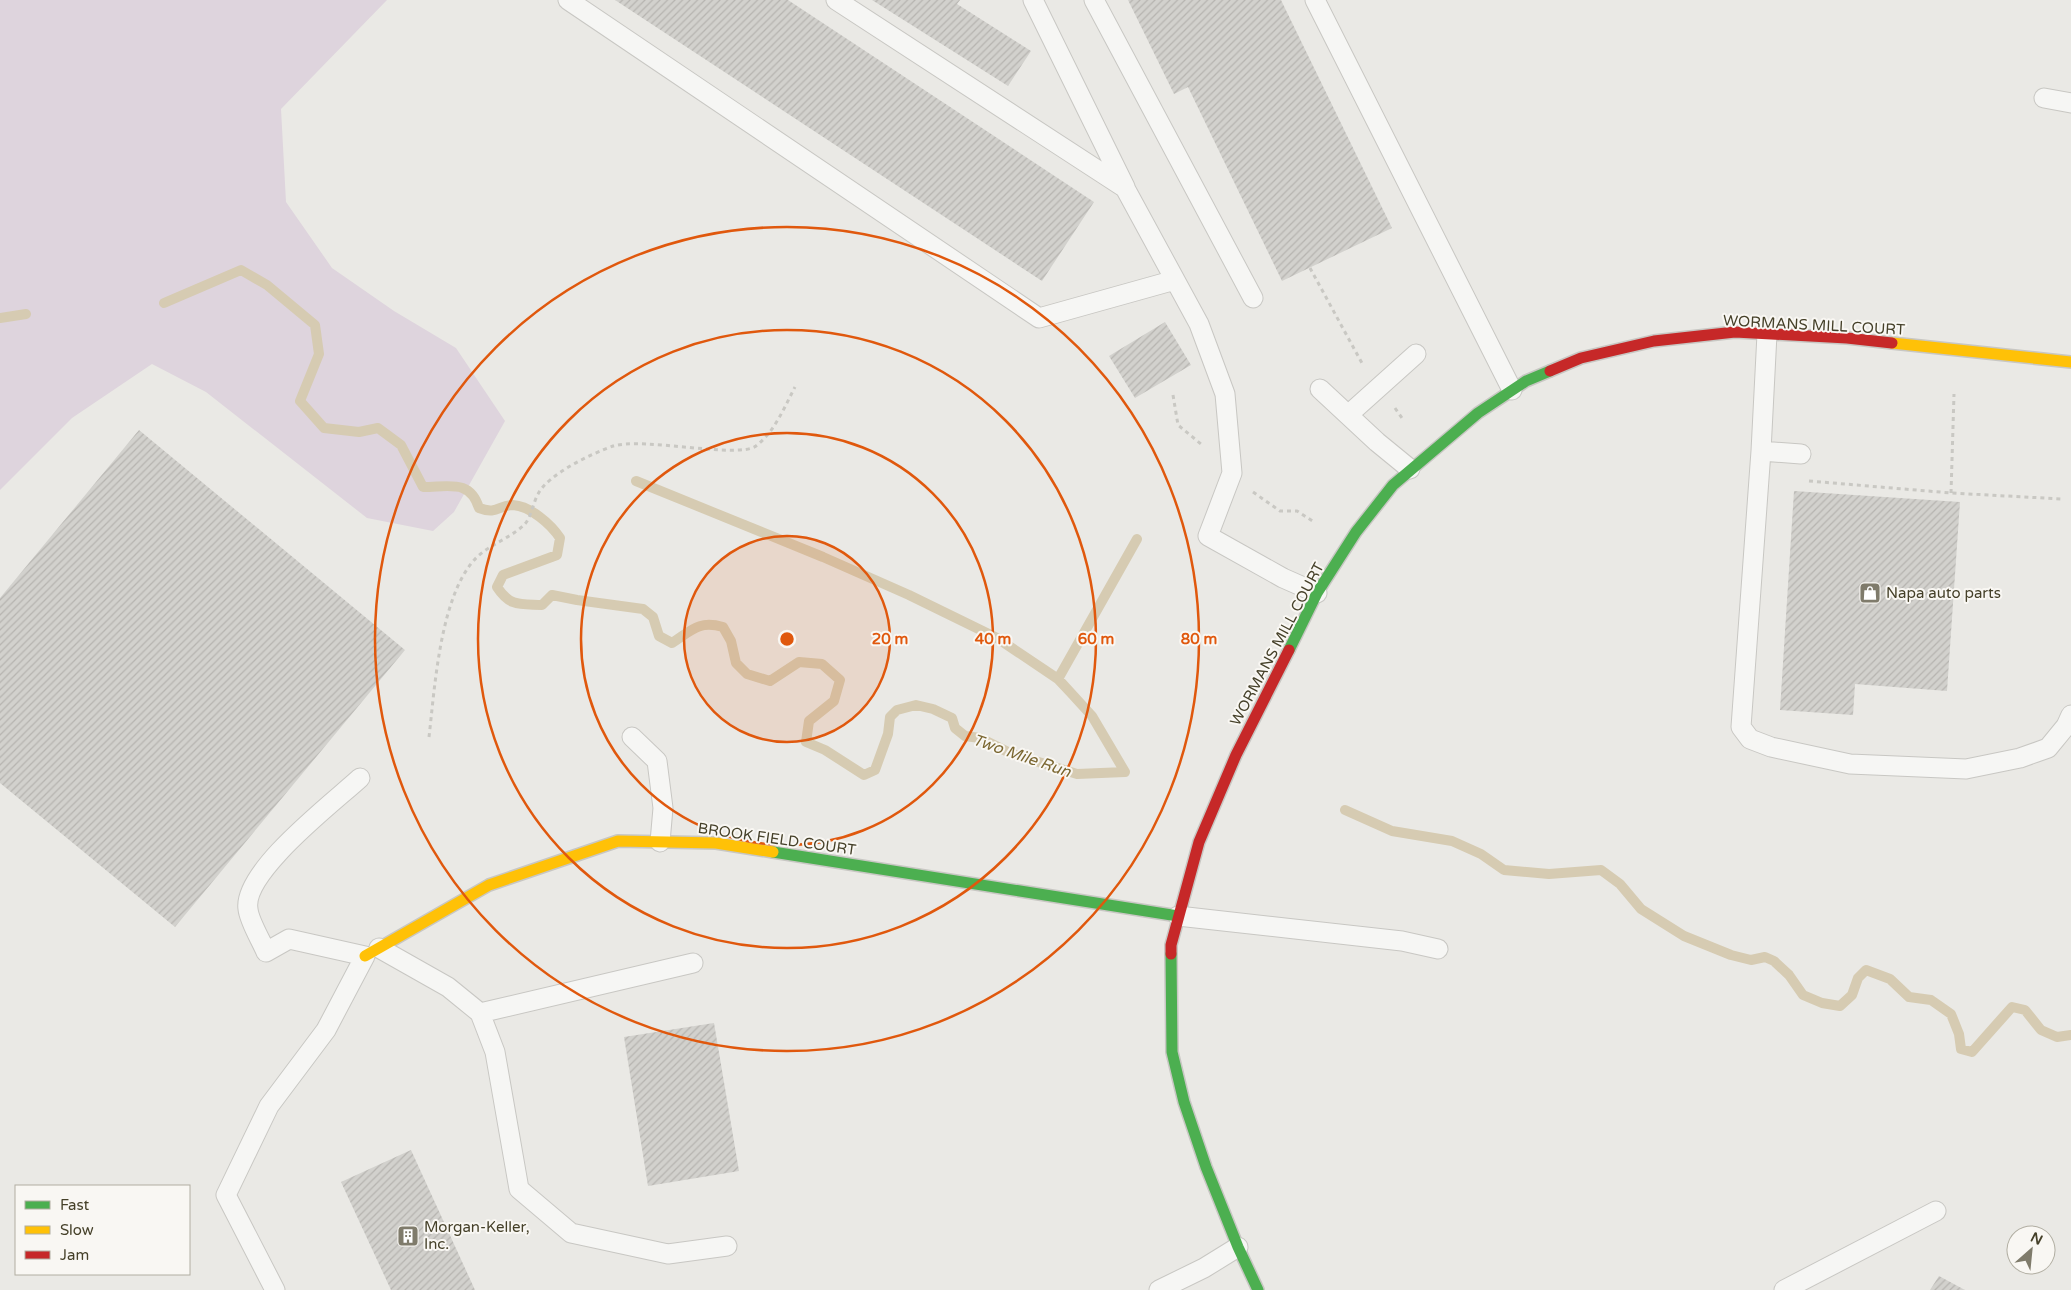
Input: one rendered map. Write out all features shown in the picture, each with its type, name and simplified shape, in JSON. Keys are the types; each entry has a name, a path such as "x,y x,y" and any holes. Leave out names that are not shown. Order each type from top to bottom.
{"street":[{"name":"WORMANS MILL COURT","path":"1258,1290 1238,1247 1206,1167 1184,1102 1172,1052 1171,945 1198,842 1236,755 1317,593 1356,532 1394,485 1478,413 1526,381 1581,358 1654,341 1735,332 1847,338 2071,362"},
{"name":"BROOK FIELD COURT","path":"372,952 489,884 618,841 716,843 1178,916"}],"lane":[{"path":"568,0 1039,318 1175,280"},
{"path":"836,0 1125,188"},
{"path":"1033,0 1125,188 1199,324 1225,394 1232,473 1208,536 1283,578 1317,593"},
{"path":"1094,0 1253,298"},
{"path":"1315,0 1512,390"},
{"path":"2044,98 2071,103"},
{"path":"1768,334 1741,727 1750,738 1771,747 1850,764 1966,769 2020,758 2048,748 2066,726 2071,715"},
{"path":"1348,415 1416,354"},
{"path":"1320,389 1410,470"},
{"path":"1761,451 1801,454"},
{"path":"632,737 657,761 663,808 660,842"},
{"path":"360,778 278,852 252,886 247,909 266,952 289,939 372,952 448,987 480,1013 495,1052 519,1189 571,1233 668,1254 727,1246"},
{"path":"1178,916 1402,941 1438,949"},
{"path":"275,1290 226,1194 269,1106 326,1030 372,952"},
{"path":"480,1013 693,963"},
{"path":"1784,1290 1936,1211"},
{"path":"1159,1290 1204,1268 1238,1247"}],"path":[{"path":"1310,268 1368,376 1402,418"},
{"path":"430,737 439,648 461,580 476,558 489,547 525,524 539,492 560,472 589,456 614,446 636,443 726,450 754,447 775,426 795,387"},
{"path":"1951,493 1954,394"},
{"path":"1801,480 1951,493 2062,499"}],"shaded area":[{"path":"0,0 387,0 281,109 286,202 332,268 394,311 456,348 505,421 454,512 433,531 367,518 206,392 152,364 72,418 0,490"}],"building":[{"path":"615,0 788,0 1094,202 1042,281"},
{"path":"872,0 960,0 957,4 1031,51 1008,86"},
{"path":"1128,0 1281,0 1392,228 1282,281 1188,87 1174,94"},
{"path":"1165,322 1191,365 1135,398 1109,356"},
{"path":"139,430 405,650 175,927 0,783 0,598"},
{"name":"Napa auto parts","path":"1794,491 1960,502 1947,691 1855,684 1853,715 1780,710"},
{"path":"714,1023 739,1171 648,1186 624,1037"},
{"name":"Morgan-Keller, Inc.","path":"411,1150 475,1290 391,1290 341,1182"},
{"path":"1939,1276 1965,1290 1930,1290"}],"waterway":[{"name":"Two Mile Run","path":"164,303 241,270 267,285 315,325 319,354 300,401 324,428 359,432 378,428 401,445 423,487 450,486 464,489 470,492 479,508 485,510 494,510 508,505 520,506 540,517 560,538 557,555 503,575 497,587 506,598 516,603 542,605 552,595 643,609 653,617 659,636 672,643 701,626 714,625 723,627 731,641 736,663 747,674 770,681 799,662 822,664 840,680 834,701 809,721 806,742 825,750 864,775 875,770 888,734 890,717 897,710 916,705 933,709 952,718 955,728 965,736 980,738 1010,753 1077,774 1125,772 1092,716 1058,679 997,638 909,595 823,557 636,481"},
{"name":"Two Mile Run","path":"0,318 26,314"},
{"path":"1058,679 1137,539"},
{"name":"Two Mile Run","path":"1345,810 1392,831 1452,841 1481,854 1504,870 1549,874 1601,870 1620,884 1641,909 1684,936 1731,955 1751,960 1765,957 1774,961 1789,975 1803,995 1822,1003 1840,1006 1852,995 1858,978 1866,970 1890,979 1909,997 1931,1000 1951,1014 1959,1034 1961,1049 1972,1052 2012,1007 2025,1010 2041,1030 2057,1037 2071,1035"}],"traffic: fast":[{"path":"1289,650 1317,593 1356,532 1393,485 1478,413 1526,381 1550,371"},
{"path":"773,852 1178,916"},
{"path":"1171,954 1172,1052 1184,1102 1206,1167 1238,1247 1258,1290"}],"traffic: slow":[{"path":"1892,343 2071,362"},
{"path":"365,956 489,885 618,841 716,843 773,852"}],"traffic: jam":[{"path":"1550,371 1581,358 1654,341 1735,332 1847,338 1892,343"},
{"path":"1171,954 1171,945 1199,842 1236,755 1289,650"}],"place":[{"name":"Napa auto parts","path":"1870,593"},
{"name":"Morgan-Keller, Inc.","path":"408,1236"}]}
